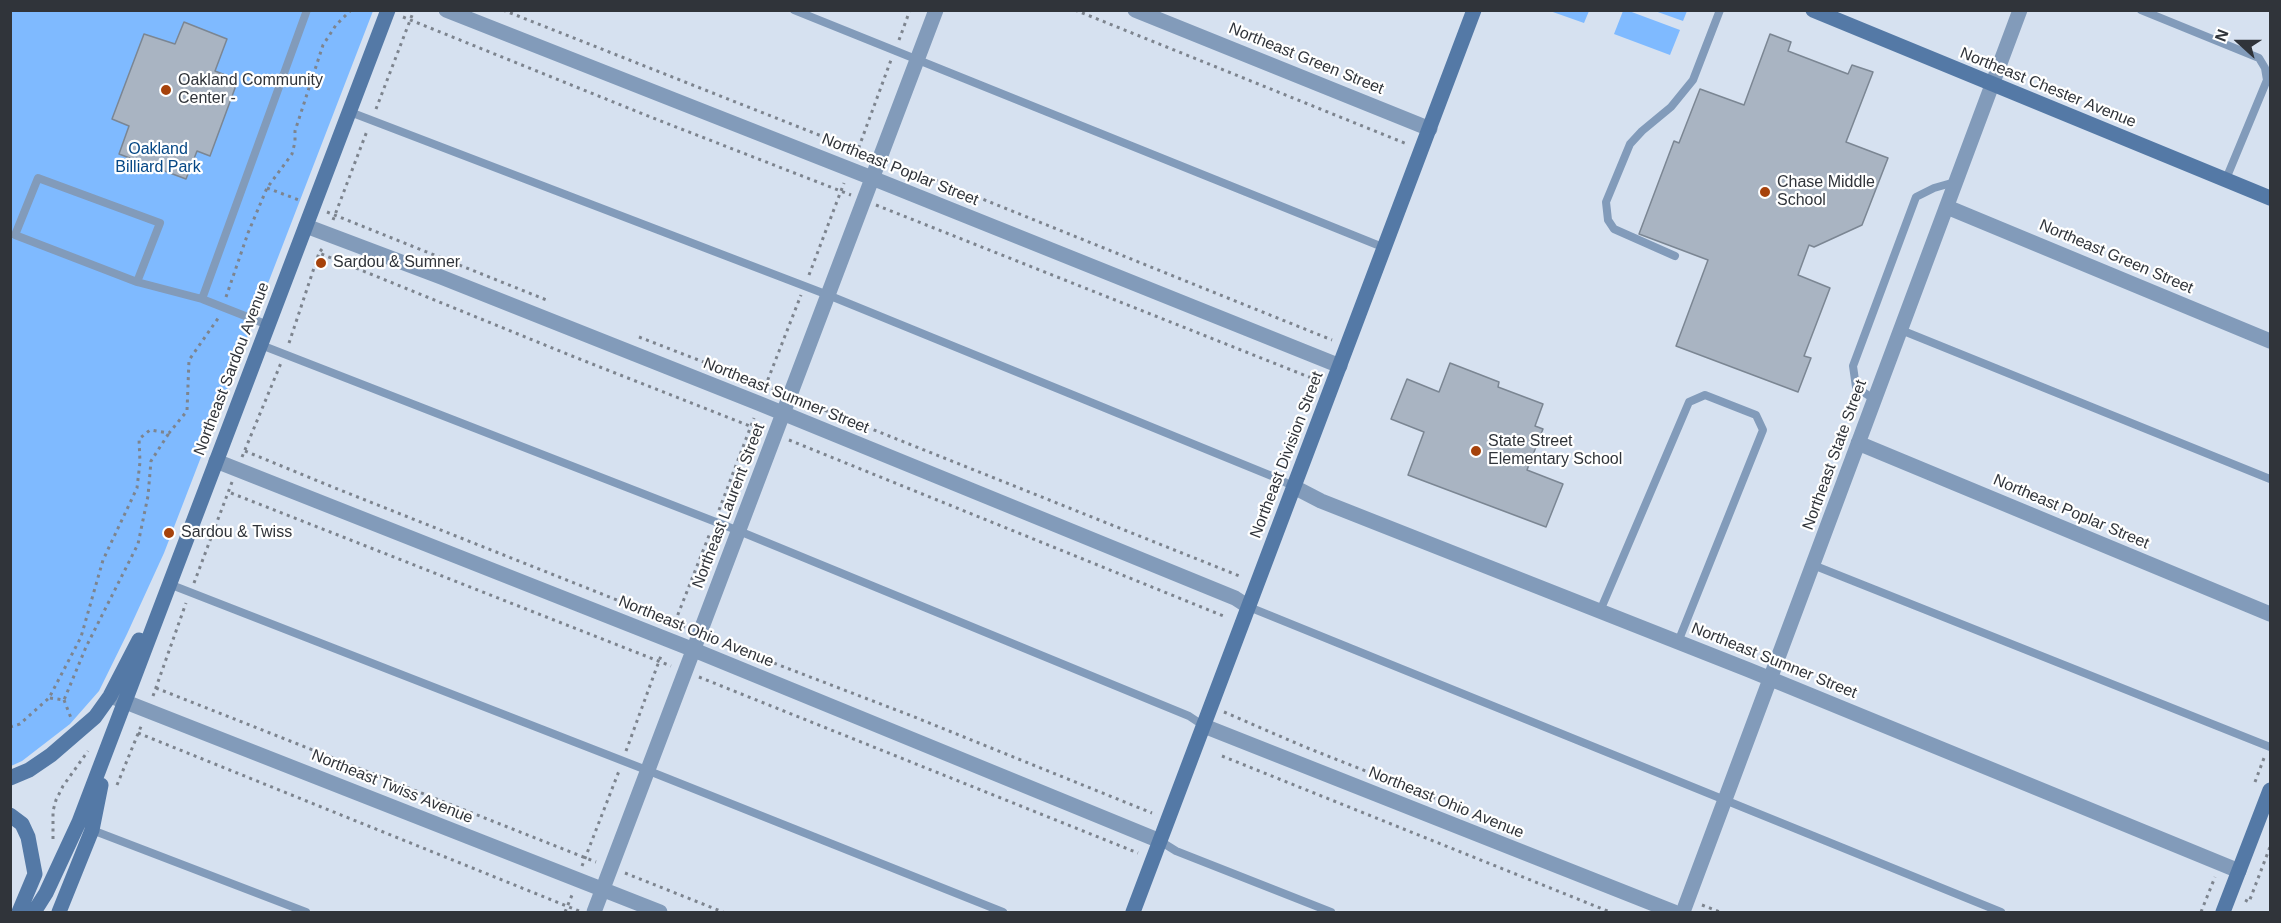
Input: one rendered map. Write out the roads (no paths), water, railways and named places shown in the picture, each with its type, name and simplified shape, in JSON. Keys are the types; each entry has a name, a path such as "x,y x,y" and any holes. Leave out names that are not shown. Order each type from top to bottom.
{"street":[{"name":"Northeast Poplar Street","path":"446,10 851,169 1340,366"},
{"name":"Northeast Laurent Street","path":"594,912 936,10"},
{"name":"Northeast Green Street","path":"1135,10 1430,129"},
{"name":"Northeast Division Street","path":"1133,912 1474,10"},
{"name":"Northeast Chester Avenue","path":"1813,10 2271,198"},
{"name":"Northeast State Street","path":"1685,906 2020,10"},
{"name":"Northeast Sardou Avenue","path":"34,912 46,893 79,822 388,11"},
{"name":"Northeast Green Street","path":"1947,207 2271,341"},
{"name":"Northeast Sumner Street","path":"306,226 758,403 1235,598 1249,607"},
{"name":"Northeast Poplar Street","path":"1858,443 2271,614"},
{"name":"Northeast Ohio Avenue","path":"216,461 694,650 1160,841"},
{"name":"Northeast Sumner Street","path":"1294,487 1321,501 1770,679 2239,871"},
{"path":"10,778 29,770 51,755 95,717 110,696 169,584"},
{"name":"Northeast Twiss Avenue","path":"110,696 660,912"},
{"name":"Northeast Ohio Avenue","path":"1204,726 1674,912"},
{"name":"Northeast Sardou Avenue","path":"59,912 92,830 110,741"},
{"path":"2223,912 2271,790"},
{"path":"10,814 22,824 28,837 35,874 19,912"}],"lane":[{"path":"202,299 307,10"},
{"path":"794,10 1384,248"},
{"path":"1675,256 1614,229 1608,220 1606,202 1630,144 1671,107 1693,80 1720,10"},
{"path":"2141,10 2259,58 2265,68 2267,80 2226,179"},
{"path":"350,112 828,295 1294,487"},
{"path":"137,282 160,223 38,178 15,235 137,282 202,299 268,325"},
{"path":"1875,400 1856,387 1853,366 1916,197 1934,188 1956,182"},
{"path":"1901,330 2271,479"},
{"path":"261,345 739,531 1189,716 1204,726"},
{"path":"1600,611 1689,402 1705,395 1756,415 1763,430 1678,642"},
{"path":"1813,565 2270,747"},
{"path":"169,584 1003,912"},
{"path":"1249,607 2001,912"},
{"path":"92,830 306,912"},
{"path":"1160,841 1176,851 1331,912"}],"place":[{"name":"Oakland Community Center -","path":"166,90"},
{"name":"Chase Middle School","path":"1765,192"},
{"name":"Sardou & Sumner","path":"321,263"},
{"name":"State Street Elementary School","path":"1476,451"},
{"name":"Sardou & Twiss","path":"169,533"}],"park label":[{"name":"Oakland Billiard Park","path":"158,159"}]}
